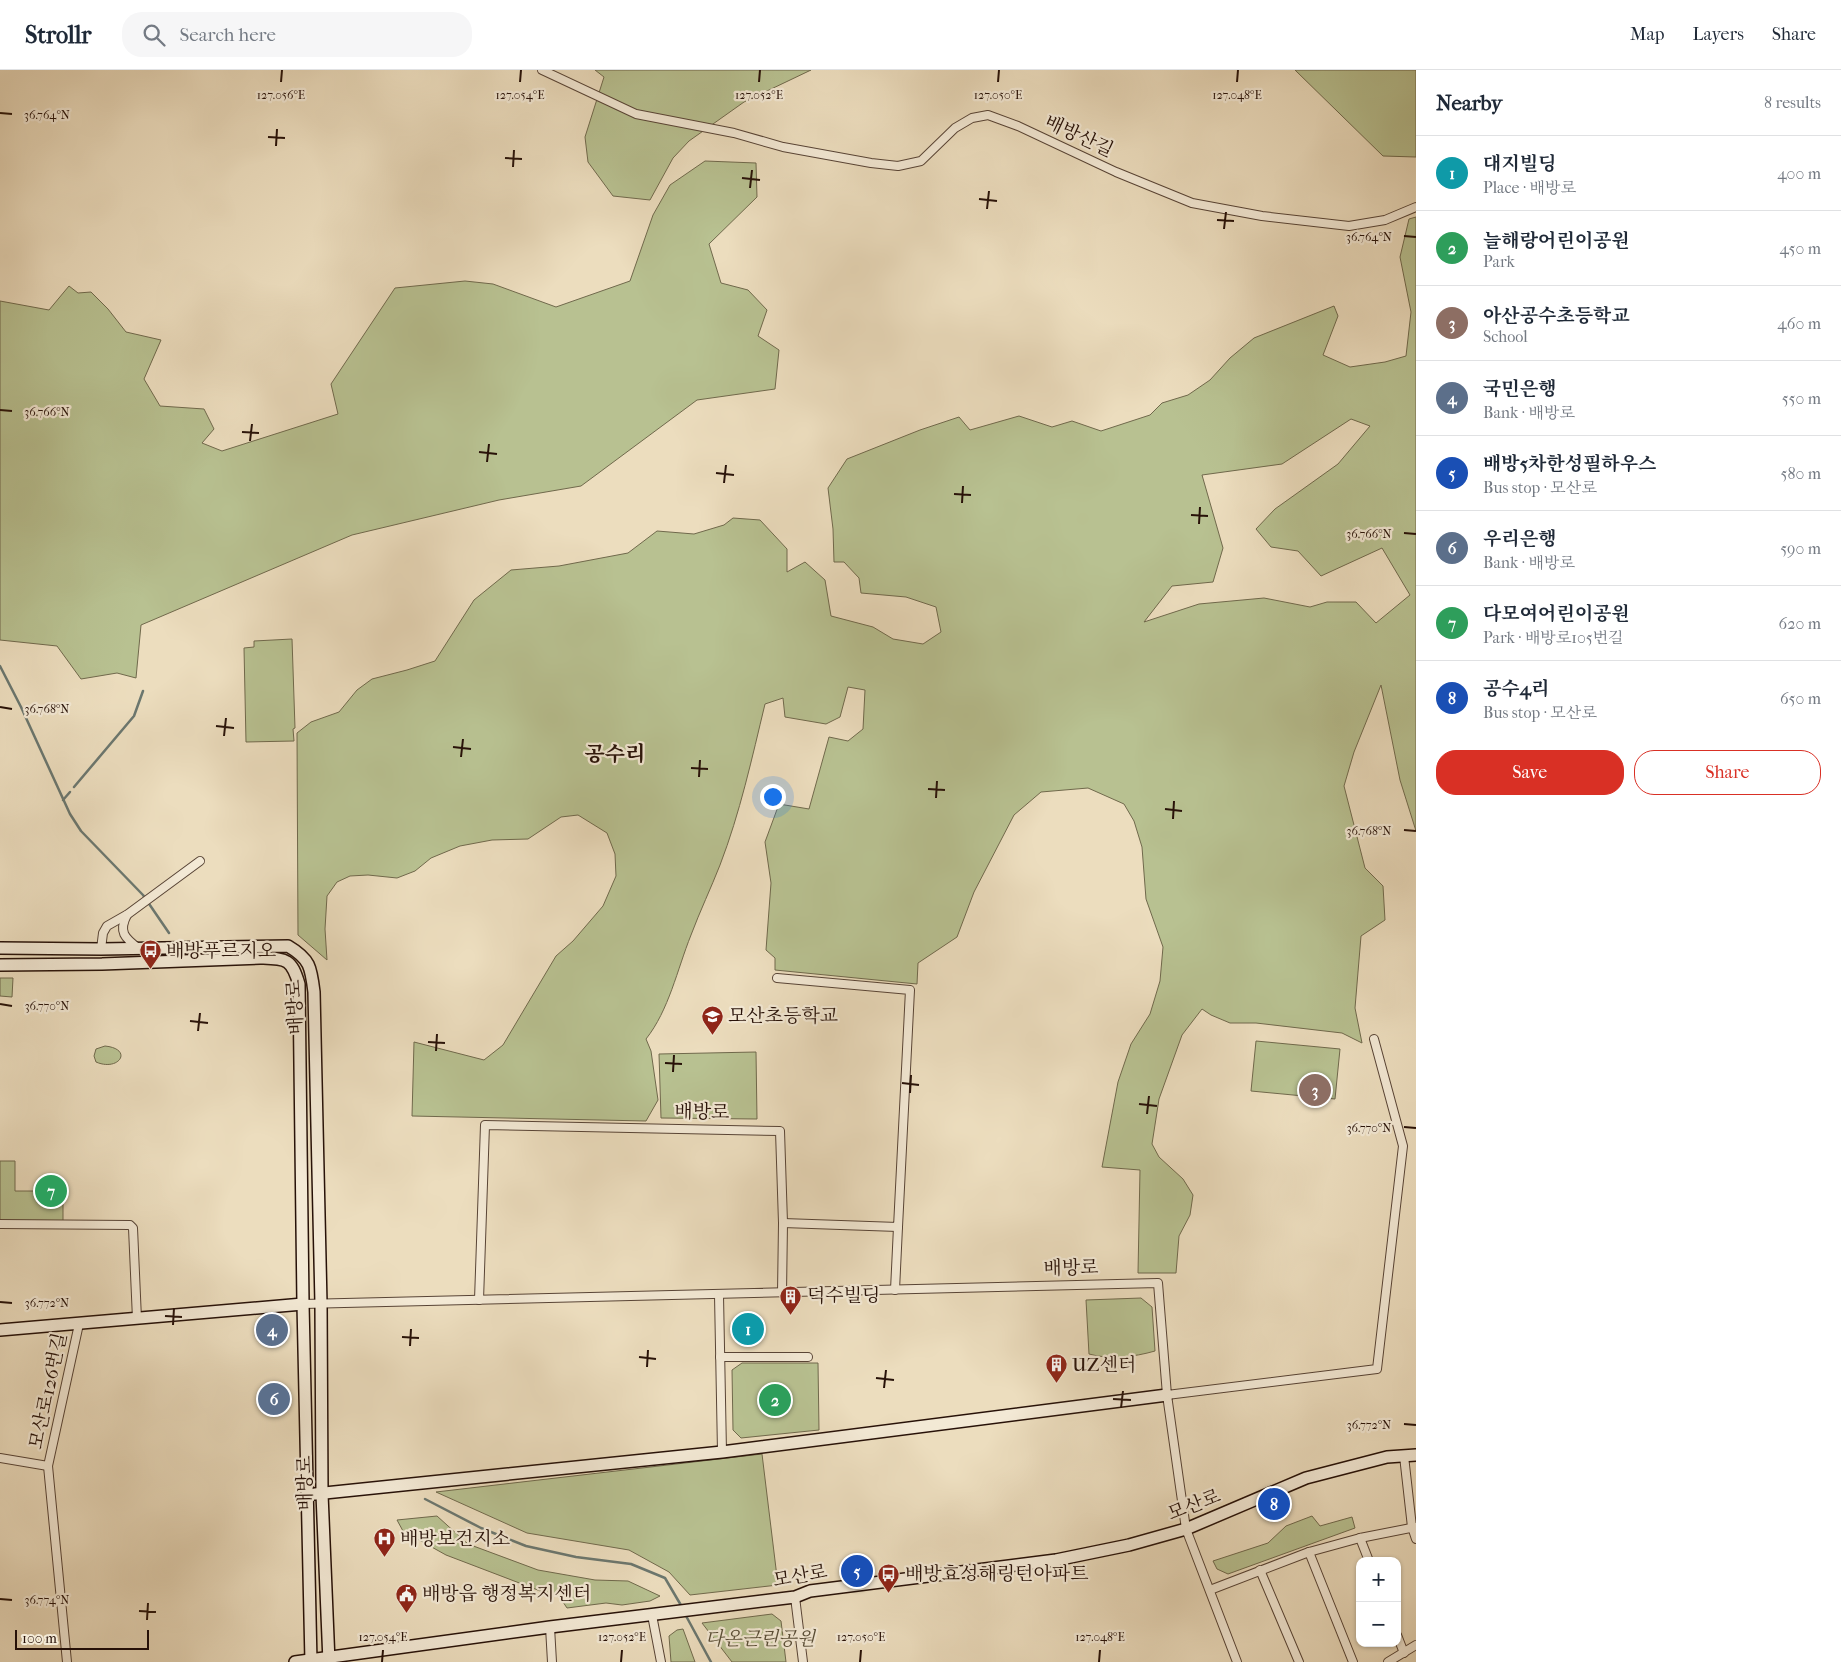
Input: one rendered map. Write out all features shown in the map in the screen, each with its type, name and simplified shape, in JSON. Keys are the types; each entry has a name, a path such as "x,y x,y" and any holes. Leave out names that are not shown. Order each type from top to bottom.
{"street":[{"name":"배방산길","path":"542,70 636,114 734,133 783,147 871,162 898,166 921,161 955,128 972,118 988,115 1018,126 1116,172 1192,203 1262,216 1349,226 1386,220 1416,207"},
{"path":"101,949 103,932 107,926 128,914 200,861"},
{"path":"128,914 123,923 122,931 128,940 138,948"},
{"name":"배방로","path":"0,948 101,949 288,946 303,955 312,971 321,1304 322,1494 329,1660"},
{"name":"배방로","path":"0,965 102,964 260,958 282,959 294,967 300,984 303,1304 311,1661"},
{"path":"777,978 910,990 895,1290"},
{"path":"308,1494 722,1452 1377,1369 1403,1146 1374,1039"},
{"name":"배방로","path":"479,1300 485,1126 780,1131 782,1293"},
{"path":"782,1222 898,1227"},
{"path":"0,1224 130,1225 133,1228 137,1319"},
{"name":"배방로","path":"0,1330 303,1304 1158,1284 1167,1395"},
{"path":"719,1295 722,1452"},
{"name":"모산로126번길","path":"67,1662 48,1466 79,1324"},
{"path":"720,1357 808,1357"},
{"path":"1167,1395 1186,1529 1237,1662"},
{"name":"모산로","path":"295,1662 329,1660 550,1627 794,1596 810,1591 1052,1560 1092,1553 1186,1529 1306,1478 1372,1461 1416,1455"},
{"path":"1404,1456 1416,1539"},
{"name":"모산로126번길","path":"0,1458 48,1466"},
{"path":"1210,1590 1309,1552 1360,1538 1414,1527"},
{"path":"1360,1538 1367,1557"},
{"path":"1309,1552 1353,1662"},
{"path":"1260,1570 1299,1662"},
{"path":"794,1596 803,1662"},
{"path":"657,1614 661,1662"},
{"path":"550,1627 552,1662"},
{"path":"1401,1645 1404,1652"},
{"path":"1388,1662 1416,1645"}],"green space":[{"path":"595,70 811,70 744,102 689,141 673,158 650,200 613,196 588,162 585,137 604,77"},
{"path":"1295,70 1416,70 1416,157 1383,156"},
{"path":"705,161 756,163 757,197 709,244 721,283 748,290 767,310 758,336 779,350 775,389 697,400 581,486 499,500 352,535 141,625 136,678 117,673 81,679 57,646 0,640 0,301 49,310 69,286 78,293 91,292 108,309 126,332 161,340 144,379 160,406 204,409 214,429 202,443 222,451 338,414 331,384 395,288 465,281 493,284 556,307 630,281 653,215 670,185"},
{"path":"1416,217 1416,831 1400,780 1381,685 1354,752 1344,786 1365,868 1383,886 1385,920 1361,936 1355,1008 1362,1043 1342,1033 1256,1023 1230,1023 1202,1009 1182,1035 1159,1099 1152,1144 1159,1157 1183,1179 1193,1195 1190,1215 1179,1236 1176,1273 1138,1273 1140,1170 1102,1167 1118,1082 1131,1044 1150,1014 1160,981 1163,947 1146,899 1142,847 1134,821 1124,804 1088,788 1041,792 1014,815 974,892 957,937 918,963 917,984 775,970 775,958 766,950 771,883 765,842 779,804 809,809 829,737 848,741 863,729 865,690 848,687 840,717 826,724 785,717 783,698 765,704 734,826 717,874 691,935 667,1003 646,1039 651,1051 658,1100 646,1121 412,1116 414,1042 484,1060 503,1045 556,956 573,941 603,906 616,876 615,854 607,833 578,815 561,817 528,839 492,840 460,846 431,858 415,871 397,878 368,875 350,876 337,882 327,896 325,929 327,960 298,935 297,733 311,722 339,712 357,690 372,679 435,661 474,600 511,570 559,566 628,553 657,531 694,534 724,525 733,518 760,520 787,549 787,572 805,562 825,580 831,616 873,627 893,639 923,644 941,632 936,607 906,597 861,593 859,578 844,562 834,562 833,529 828,488 847,459 920,430 959,417 970,430 1019,416 1052,427 1072,421 1101,431 1150,415 1162,403 1188,395 1210,380 1230,358 1254,338 1334,306 1338,316 1323,355 1350,367 1385,362 1406,356 1411,312 1400,257 1409,219","holes":["1351,419 1370,426 1338,464 1275,509 1256,529 1271,547 1298,551 1321,576 1382,548 1410,595 1376,623 1356,602 1327,602 1310,607 1264,598 1199,604 1144,622 1172,586 1213,582 1223,548 1202,475 1282,464"]},
{"path":"292,639 294,741 246,742 244,648 254,647 254,641"},
{"path":"0,978 13,978 12,997 0,996"},
{"path":"1256,1041 1340,1049 1335,1099 1251,1091"},
{"path":"105,1046 119,1051 121,1055 117,1062 104,1064 96,1062 94,1056 96,1049"},
{"path":"756,1052 757,1119 661,1118 659,1054"},
{"path":"0,1161 15,1161 15,1191 63,1191 63,1221 0,1221"},
{"path":"1141,1298 1152,1307 1155,1351 1122,1357 1105,1357 1089,1354 1086,1300"},
{"path":"742,1363 818,1363 819,1430 741,1438 733,1430 732,1370"},
{"path":"762,1454 778,1585 690,1595 669,1572 629,1550 527,1533 436,1492"},
{"path":"437,1516 468,1544 538,1570 595,1580 628,1581 660,1596 650,1601 622,1605 606,1603 567,1608 559,1596 543,1592 446,1555 403,1531 397,1520"},
{"path":"1312,1516 1320,1526 1352,1517 1355,1528 1228,1574 1217,1569 1213,1561 1268,1543 1286,1526"},
{"name":"다온근린공원","path":"772,1614 781,1621 786,1662 732,1662 702,1623"},
{"path":"683,1629 695,1662 671,1662 669,1636 677,1630"}],"waterway":[{"path":"0,666 70,814 81,831 143,895 169,933"},
{"path":"74,787 134,716 143,691"},
{"path":"63,800 70,792"},
{"path":"425,1499 481,1528 526,1546 576,1557 631,1564 665,1578 682,1607"},
{"path":"685,1614 711,1662"}],"place":[{"name":"배방푸르지오","path":"150,970"},
{"name":"모산초등학교","path":"712,1035"},
{"name":"아산공수초등학교","path":"1315,1090"},
{"name":"다모여어린이공원","path":"51,1191"},
{"name":"덕수빌딩","path":"791,1315"},
{"name":"대지빌딩","path":"748,1329"},
{"name":"국민은행","path":"272,1330"},
{"name":"UZ센터","path":"1056,1384"},
{"name":"우리은행","path":"274,1399"},
{"name":"늘해랑어린이공원","path":"775,1400"},
{"name":"공수4리","path":"1274,1504"},
{"name":"배방보건지소","path":"384,1558"},
{"name":"배방5차한성필하우스","path":"857,1571"},
{"name":"배방효성해링턴아파트","path":"889,1593"},
{"name":"배방읍 행정복지센터","path":"406,1613"}],"district":[{"name":"공수리","path":"615,754"}]}
